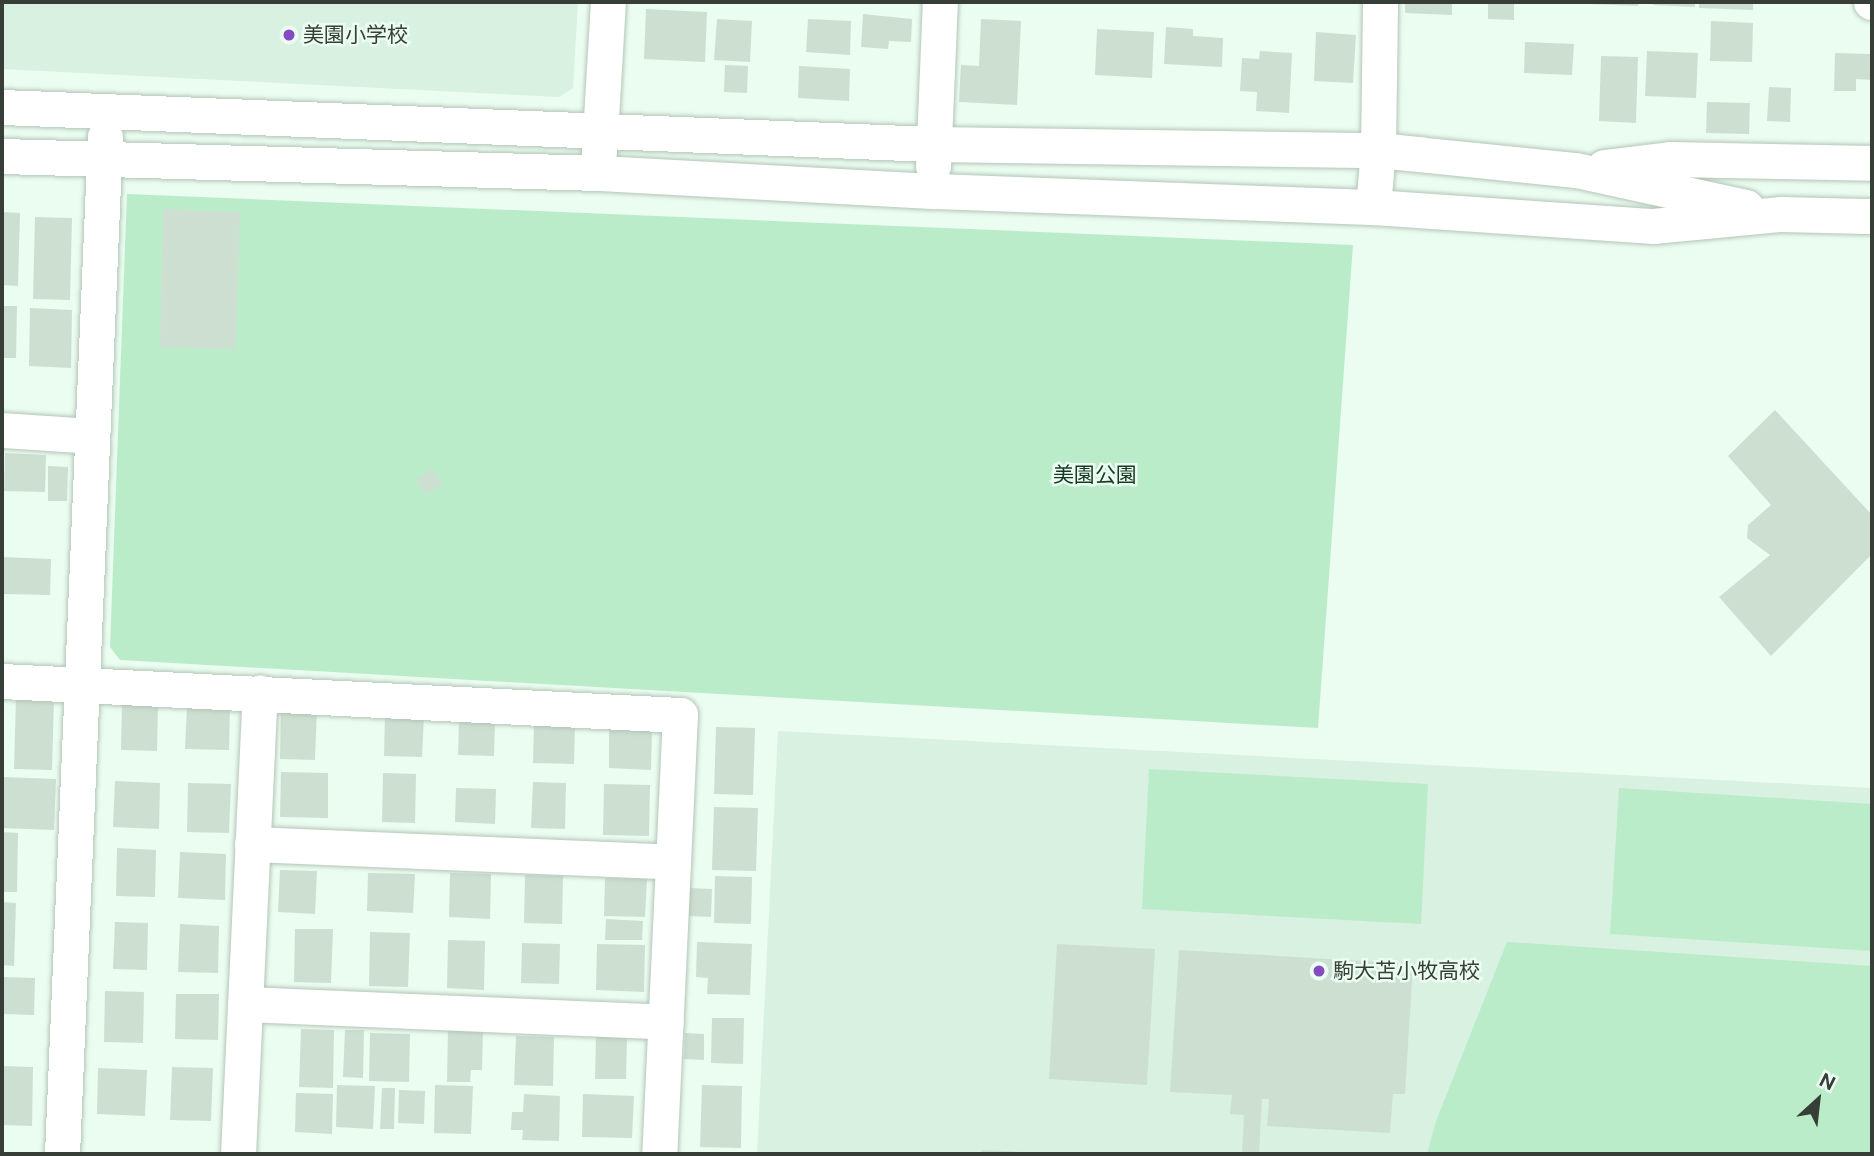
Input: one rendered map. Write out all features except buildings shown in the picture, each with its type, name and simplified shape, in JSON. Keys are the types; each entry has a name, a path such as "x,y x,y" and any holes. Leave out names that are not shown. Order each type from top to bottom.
{"street":[{"path":"599,173 608,2"},
{"path":"933,191 940,2"},
{"path":"1373,206 1378,150 1380,2"},
{"path":"2,107 933,144 1378,150 1576,170 1781,214"},
{"path":"62,1154 105,113"},
{"path":"2,156 599,173 933,191 1373,206 1653,226 1781,214 1872,216"},
{"path":"1576,170 1670,159 1872,163"},
{"path":"2,430 92,436"},
{"path":"2,681 680,715 659,1154"},
{"path":"238,1154 260,693"},
{"path":"253,844 673,862"},
{"path":"245,1004 666,1022"}],"shaded area":[{"name":"美園小学校","path":"2,2 578,2 573,88 559,97 2,69"},
{"name":"駒大苫小牧高校","path":"778,731 1872,788 1872,1154 757,1154"}],"green space":[{"name":"美園公園","path":"127,194 1353,245 1318,728 120,660 110,647"},
{"path":"1149,769 1428,784 1421,924 1142,909"},
{"path":"1619,788 1872,804 1872,951 1610,934"},
{"path":"1507,942 1872,966 1872,1154 1427,1154 1436,1121"}],"place":[{"name":"美園小学校","path":"289,35"},
{"name":"駒大苫小牧高校","path":"1319,971"}]}
